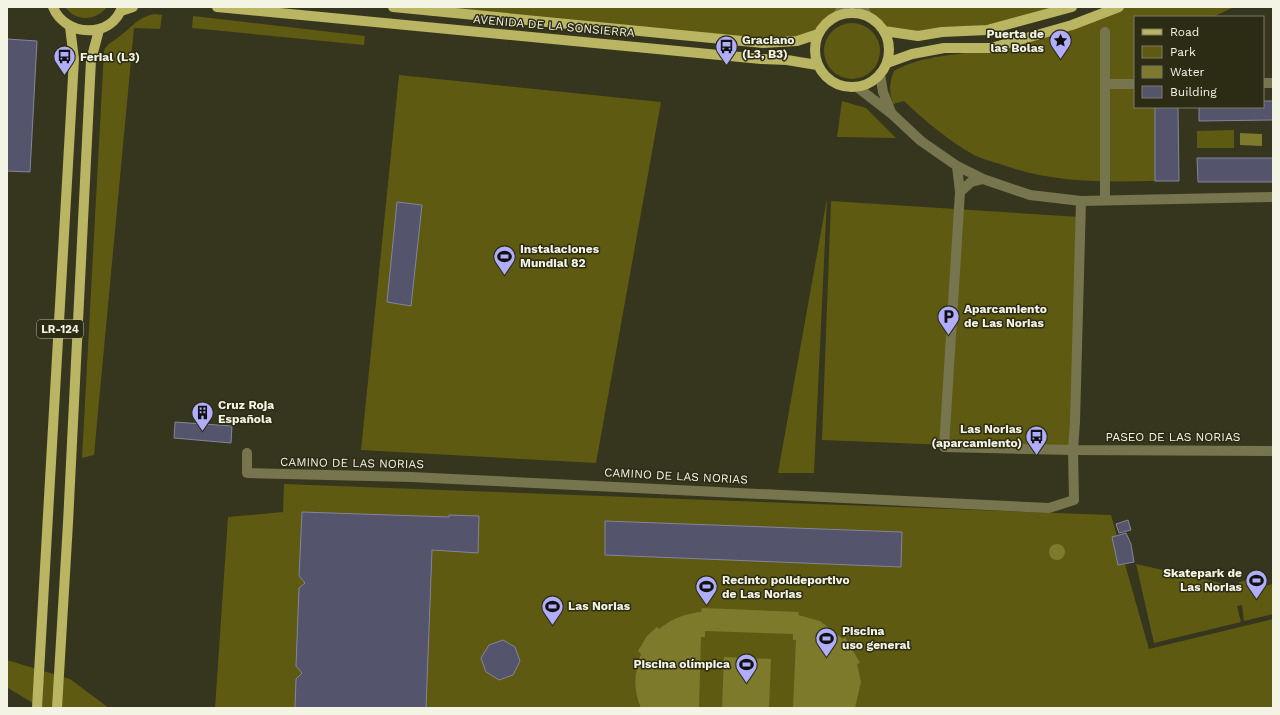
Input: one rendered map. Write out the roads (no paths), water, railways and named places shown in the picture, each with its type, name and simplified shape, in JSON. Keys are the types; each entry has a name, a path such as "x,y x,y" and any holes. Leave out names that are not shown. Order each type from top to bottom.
{"main road":[{"path":"53,7 59,17 70,27 84,31 99,30 112,23 122,9 133,7"},
{"name":"AVENIDA DE LA SONSIERRA","path":"217,7 761,59 787,60 817,65"},
{"name":"AVENIDA DE LA SONSIERRA","path":"393,7 762,43 797,41 818,34"},
{"path":"884,31 918,36 942,32 987,30 1072,7"},
{"path":"887,63 912,54 944,48 991,48 1072,25 1119,7"},
{"path":"840,11 853,13 864,11 884,31 888,41 889,52 887,63 880,74 870,83 857,87 849,87 833,83 821,72 817,65 814,55 818,34 826,22 840,11"},
{"name":"LR-124","path":"37,708 74,59 70,27"},
{"name":"LR-124","path":"56,708 68,523 91,60 99,30"}],"street":[{"path":"1105,32 1105,200"},
{"path":"880,74 883,92 892,114"},
{"path":"1105,84 1134,84"},
{"path":"857,87 892,114 921,140 957,166 983,178 1030,195 1081,201 1273,197"},
{"path":"957,166 960,192"},
{"path":"960,192 971,182 983,178"},
{"name":"PASEO DE LAS NORIAS","path":"960,192 944,447 1072,450 1273,451"},
{"path":"1072,450 1075,422 1081,201"},
{"name":"CAMINO DE LAS NORIAS","path":"247,453 247,473 411,477 1049,508 1074,500 1072,450"}],"water":[{"path":"1240,133 1262,134 1262,146 1240,145"},
{"path":"1057,544 1063,546 1065,552 1063,558 1057,560 1051,558 1049,552 1051,546"},
{"name":"Piscina uso general","path":"702,608 799,612 798,615 820,621 843,639 845,637 860,663 857,664 861,682 855,708 793,708 796,640 793,640 793,634 705,631 705,637 701,637 699,708 641,708 638,701 635,681 641,654 638,651 647,636 657,627 659,629 679,617 701,612"},
{"name":"Piscina olímpica","path":"724,657 771,659 769,708 722,708"}],"place":[{"name":"Puerta de las Bolas","path":"1060,60"},
{"name":"Graciano (L3, B3)","path":"727,66"},
{"name":"Ferial (L3)","path":"64,76"},
{"name":"Instalaciones Mundial 82","path":"504,276"},
{"name":"Aparcamiento de Las Norias","path":"948,336"},
{"name":"Cruz Roja Española","path":"203,432"},
{"name":"Las Norias (aparcamiento)","path":"1037,456"},
{"name":"Skatepark de Las Norias","path":"1257,600"},
{"name":"Recinto polideportivo de Las Norias","path":"707,606"},
{"name":"Las Norias","path":"552,626"},
{"name":"Piscina uso general","path":"827,658"},
{"name":"Piscina olímpica","path":"746,684"}]}
